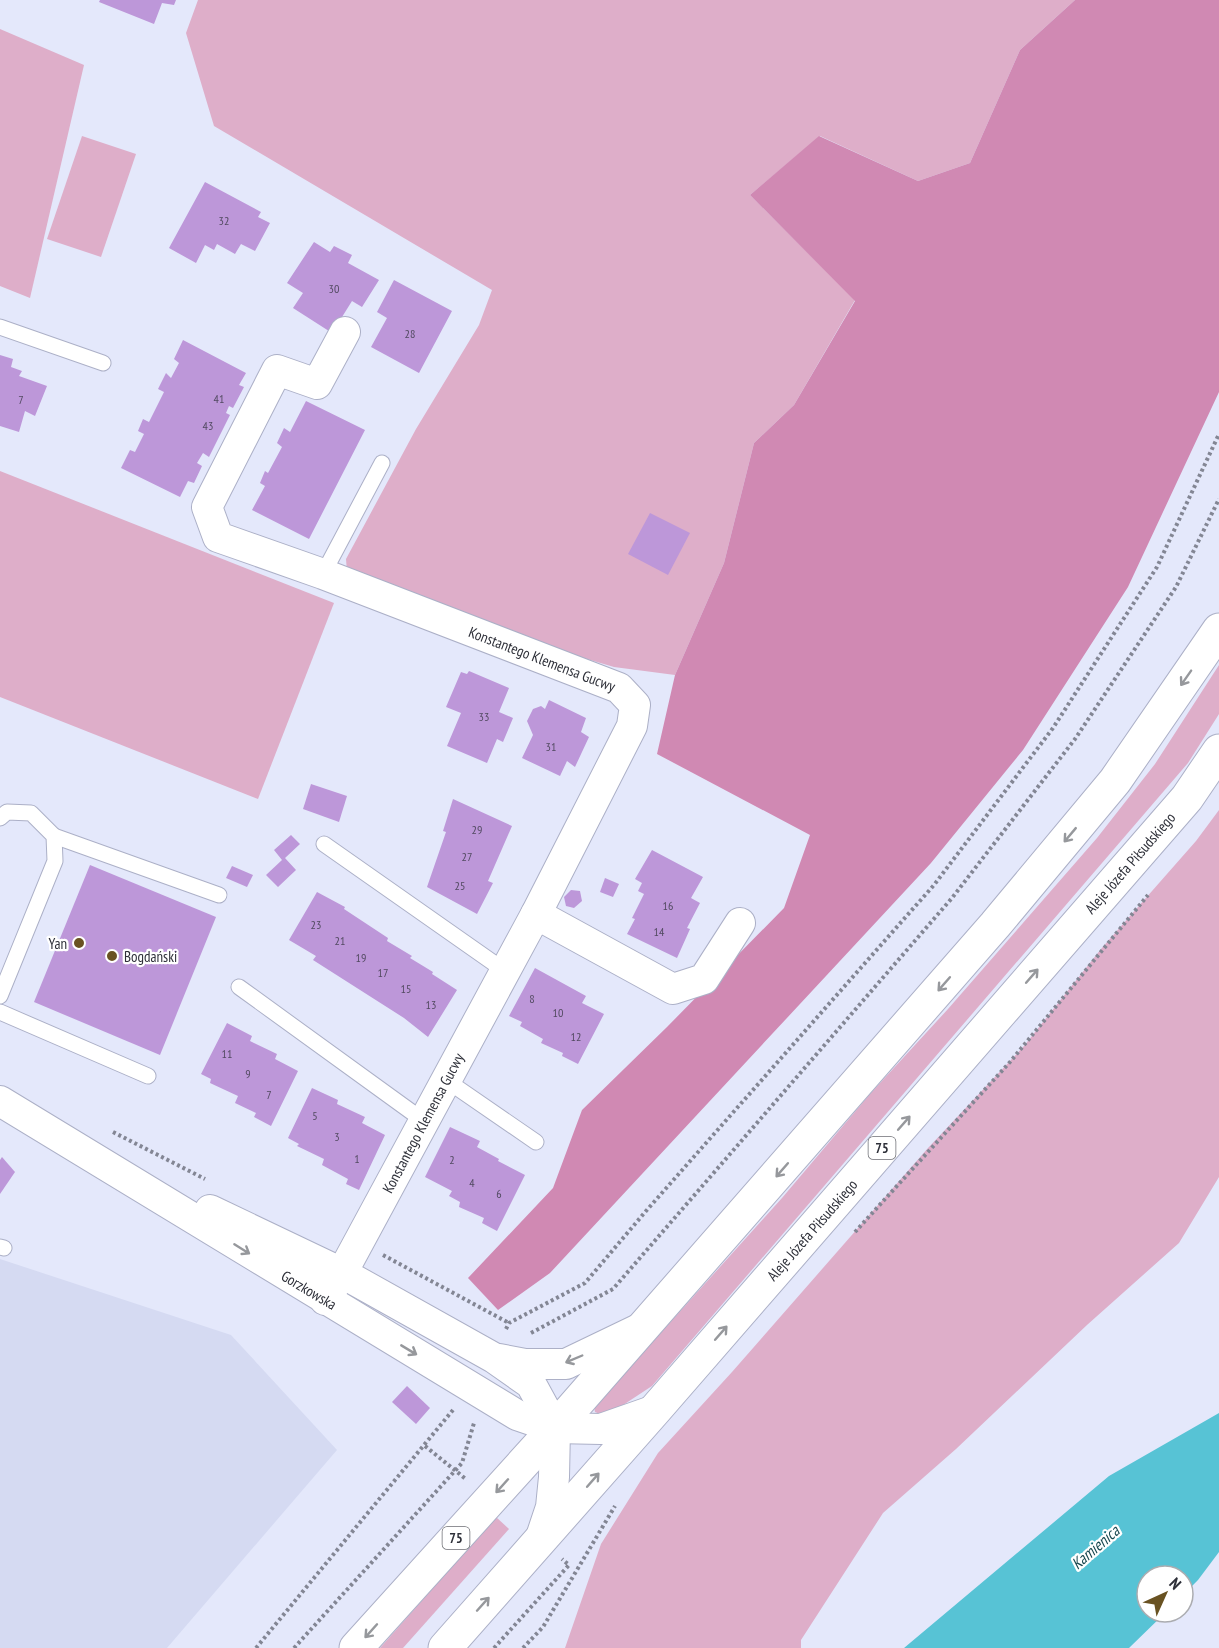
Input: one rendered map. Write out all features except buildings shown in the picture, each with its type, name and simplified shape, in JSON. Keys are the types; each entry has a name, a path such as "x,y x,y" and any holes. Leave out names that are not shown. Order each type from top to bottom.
{"main road":[{"name":"75","path":"356,1648 555,1428 988,933 1115,781 1219,630"},
{"name":"Aleje Józefa Piłsudskiego","path":"445,1648 655,1410 1186,798 1219,751"}],"street":[{"name":"Konstantego Klemensa Gucwy","path":"325,1300 342,1273 536,914 632,726 635,705 619,687 323,574 218,537 207,507 277,370 317,384 345,332"},
{"path":"536,914 673,989 704,979 740,923"},
{"name":"Gorzkowska","path":"0,1101 517,1415 555,1428 601,1429 655,1410"},
{"name":"Gorzkowska","path":"67,1142 342,1273 494,1358 531,1384 555,1428 551,1507 540,1540"},
{"name":"Gorzkowska","path":"494,1358 525,1364 566,1364 645,1325"},
{"path":"517,1415 526,1459"}],"lane":[{"path":"0,327 103,363"},
{"path":"323,574 382,463"},
{"path":"0,818 7,812 31,813 54,836 219,895"},
{"path":"0,996 55,861 54,836"},
{"path":"324,844 505,970"},
{"path":"239,987 424,1121"},
{"path":"0,1012 148,1076"},
{"path":"446,1080 536,1142"}],"path":[{"path":"509,1323 585,1283 645,1211 934,885 1053,728 1157,567 1219,434"},
{"path":"526,1335 613,1289 952,898 1081,730 1176,587 1219,499"},
{"path":"853,1235 1010,1062 1151,892"},
{"path":"256,1648 425,1446 471,1387"},
{"path":"294,1648 462,1462 475,1421"},
{"path":"523,1648 543,1627 616,1505"}],"shaded area":[{"path":"198,0 1075,0 1020,50 970,163 918,181 820,136 750,195 855,300 794,405 754,443 724,563 675,675 614,667 516,638 347,572 346,559 416,429 479,325 492,290 214,126 186,33"},
{"path":"1075,0 1219,0 1219,392 1128,587 1023,750 931,863 550,1273 498,1310 468,1278 553,1188 582,1110 784,908 810,835 657,754 675,675 724,563 754,443 794,405 855,301 750,195 819,136 918,181 970,163 1020,50"},
{"path":"0,29 84,65 30,298 0,286"},
{"path":"82,136 136,154 101,257 47,239"},
{"path":"0,471 334,603 258,799 0,697"},
{"path":"1219,665 1219,714 1188,763 652,1386 617,1409 600,1414 595,1412 594,1407 782,1198 870,1094 948,1009 1097,838 1155,764"},
{"path":"1219,810 1219,1177 1179,1243 1087,1325 956,1449 883,1513 801,1640 801,1648 565,1648 601,1544 658,1453 928,1148 1024,1046 1101,949 1196,841"},
{"path":"0,1259 231,1335 337,1450 167,1648 0,1648"},
{"path":"496,1517 509,1529 403,1648 380,1648"}],"water":[{"name":"Kamienica","path":"1219,1413 1219,1552 1195,1583 1195,1564 1135,1564 1135,1624 1154,1624 1129,1648 904,1648 1109,1476"}],"place":[{"name":"Yan","path":"79,943"},
{"name":"Bogdański","path":"112,956"}]}
